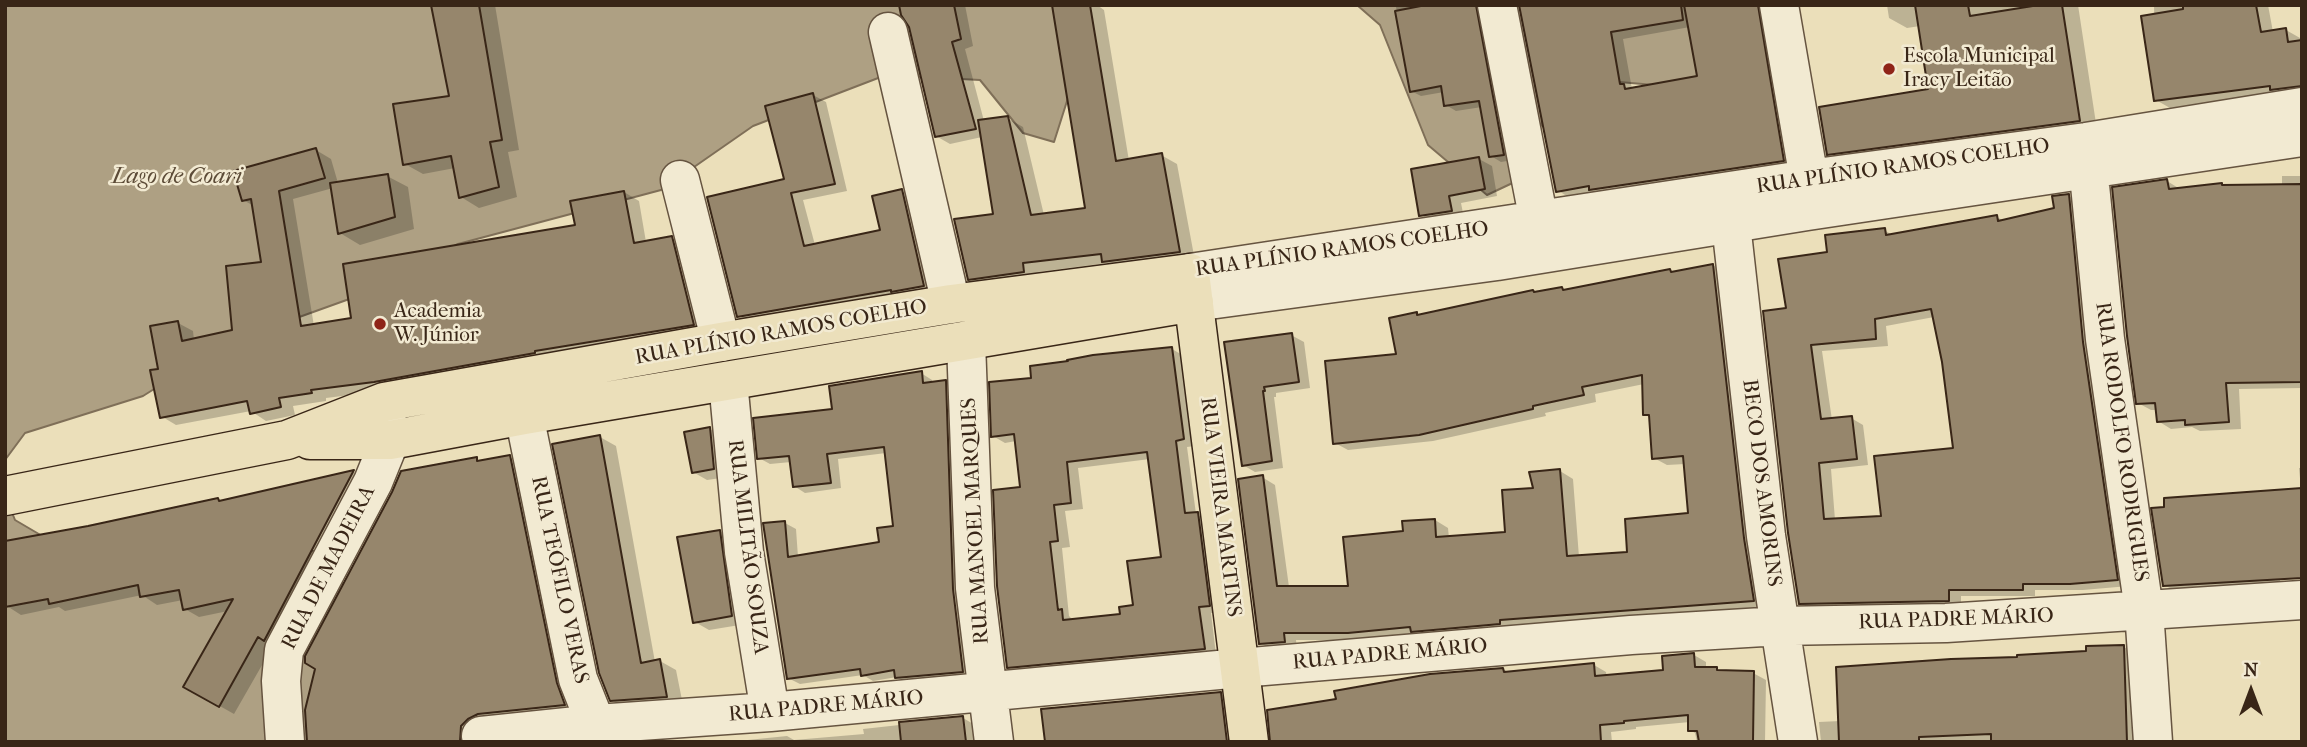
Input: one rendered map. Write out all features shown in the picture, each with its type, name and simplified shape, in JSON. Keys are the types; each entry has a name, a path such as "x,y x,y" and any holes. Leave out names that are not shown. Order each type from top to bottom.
{"main road":[{"name":"RUA PLÍNIO RAMOS COELHO","path":"286,440 384,402 721,342 951,304 1192,288"},
{"name":"RUA PLÍNIO RAMOS COELHO","path":"286,440 390,440 524,415 966,342 1192,288"},
{"name":"RUA VIEIRA MARTINS","path":"1192,288 1249,742"},
{"path":"5,496 286,440"}],"street":[{"path":"1497,5 1539,221"},
{"path":"1779,5 1809,179"},
{"path":"888,32 951,304"},
{"name":"RUA PLÍNIO RAMOS COELHO","path":"1192,288 1497,261 1731,224 2087,156 2302,107"},
{"name":"RUA PLÍNIO RAMOS COELHO","path":"1192,288 1539,221 1809,179 2302,137"},
{"name":"RUA RODOLFO RODRIGUES","path":"2087,156 2105,340 2144,610 2153,742"},
{"path":"680,180 721,342"},
{"name":"BECO DOS AMORINS","path":"1731,224 1766,536 1798,742"},
{"name":"RUA MANOEL MARQUES","path":"966,342 975,588 994,742"},
{"name":"RUA MILITÃO SOUZA","path":"728,381 744,552 770,712"},
{"path":"384,402 390,440"},
{"name":"RUA TEÓFILO VERAS","path":"524,415 578,679 599,733"},
{"name":"RUA DE MADEIRA","path":"285,742 281,681 284,650 373,482 390,440"},
{"name":"RUA PADRE MÁRIO","path":"481,736 599,733 770,712 1632,635 1780,626 1946,623 2302,600"}],"water":[{"name":"Lago de Coari","path":"5,5 1064,5 1074,79 1054,142 1023,133 980,80 886,75 753,126 661,190 458,244 366,293 227,343 143,396 25,433 5,460"},
{"path":"1357,5 1790,5 1797,50 1701,89 1596,80 1549,104 1521,179 1487,195 1428,145 1380,25"},
{"path":"5,495 15,520 78,557 193,550 316,551 365,610 407,701 463,742 5,742"}],"building":[{"path":"431,5 479,5 502,140 490,142 499,187 459,198 451,156 403,165 393,104 449,96"},
{"path":"899,5 954,5 961,39 952,42 976,129 935,137 909,27 901,15"},
{"path":"1052,5 1090,5 1116,161 1162,153 1180,252 1102,262 1101,254 1023,263 1024,272 968,280 954,219 993,214 978,120 1008,116 1031,215 1085,208"},
{"path":"1426,5 1476,5 1504,155 1489,157 1479,101 1444,106 1441,86 1410,92 1395,11"},
{"path":"1519,5 1681,5 1683,20 1611,32 1620,84 1624,84 1625,89 1697,76 1684,5 1758,5 1784,161 1589,190 1589,186 1556,192"},
{"path":"1915,5 1968,5 1970,16 2039,5 2062,5 2080,121 1827,155 1819,107 1928,89"},
{"path":"2183,5 2256,5 2261,32 2286,28 2288,42 2302,40 2302,86 2270,90 2270,86 2154,101 2141,16 2183,9"},
{"path":"813,93 835,184 791,193 804,246 880,230 872,196 902,189 924,286 737,317 707,197 784,179 765,106"},
{"path":"316,148 325,178 279,191 301,326 351,318 343,264 575,225 570,201 624,191 634,243 672,236 694,325 535,351 374,382 311,390 312,393 279,398 281,407 250,414 247,401 160,418 150,370 158,369 150,326 178,321 182,341 232,330 226,266 261,262 251,199 242,201 233,171"},
{"path":"1479,157 1485,189 1449,196 1452,211 1419,216 1411,169"},
{"path":"388,174 395,217 338,234 330,183"},
{"path":"2167,179 2169,189 2222,183 2302,184 2302,382 2226,383 2229,422 2185,425 2185,420 2157,422 2155,403 2136,404 2112,187"},
{"path":"2069,194 2083,342 2118,580 2023,584 2023,590 1949,590 1949,601 1799,604 1788,533 1763,311 1786,308 1778,259 1827,252 1825,235 1885,228 1886,235 1997,215 1998,221 2054,208 2052,196","holes":["1931,309 1942,362 1953,448 1874,456 1881,516 1824,519 1819,463 1857,459 1852,416 1821,419 1811,345 1876,339 1875,319"]},
{"path":"1713,264 1744,538 1754,601 1500,620 1500,624 1411,632 1410,627 1348,633 1284,633 1285,642 1259,644 1238,479 1263,475 1277,586 1348,586 1343,537 1403,531 1402,521 1435,519 1436,537 1505,532 1502,490 1533,488 1529,472 1560,469 1567,556 1627,552 1625,519 1688,513 1683,456 1652,459 1649,415 1643,415 1642,375 1582,387 1584,395 1533,406 1533,409 1419,435 1333,444 1325,361 1396,354 1389,318 1417,312 1417,315 1533,290 1562,287 1563,290 1670,269 1671,272"},
{"path":"1292,333 1299,382 1264,387 1263,391 1272,461 1242,466 1224,342"},
{"path":"1172,347 1184,439 1176,441 1185,513 1198,512 1210,606 1199,607 1205,649 1007,668 997,586 993,490 1020,487 1014,434 991,437 989,382 1031,378 1030,366 1093,355","holes":["1147,452 1161,557 1127,561 1133,605 1119,607 1120,614 1063,620 1062,609 1058,610 1050,542 1058,541 1054,505 1071,503 1067,462"]},
{"path":"922,371 923,383 946,380 953,589 963,672 895,678 894,670 861,676 860,669 787,679 763,523 785,521 788,557 879,542 877,528 893,526 884,447 827,454 831,483 793,487 789,456 757,459 753,418 832,409 829,386"},
{"path":"710,427 714,469 692,473 684,432"},
{"path":"600,435 641,663 660,659 667,697 610,701 599,673 552,444"},
{"path":"510,455 557,683 565,705 478,714 461,726 460,742 307,742 305,710 315,669 305,663 305,656 401,471 477,457 477,461"},
{"path":"354,470 264,641 258,637 219,707 183,687 233,599 183,610 179,590 140,597 138,585 49,604 48,599 5,607 5,541 218,498 219,501"},
{"path":"2302,488 2302,578 2163,586 2151,508 2164,507 2164,498"},
{"path":"720,530 732,616 693,623 677,537"},
{"path":"2124,645 2127,742 1991,742 1991,734 1919,737 1919,742 1839,742 1836,667 2017,657 2086,651 2086,646"},
{"path":"1694,653 1695,667 1754,671 1753,742 1699,742 1697,731 1688,731 1688,715 1600,725 1601,742 1270,742 1267,710 1336,699 1334,691 1430,674 1503,668 1504,672 1594,663 1595,676 1663,670 1662,656"},
{"path":"1221,692 1227,742 1045,742 1041,709"},
{"path":"963,716 966,742 901,742 899,722"}],"place":[{"name":"Escola Municipal Iracy Leitão","path":"1889,69"},
{"name":"Academia W. Júnior","path":"380,324"}]}
